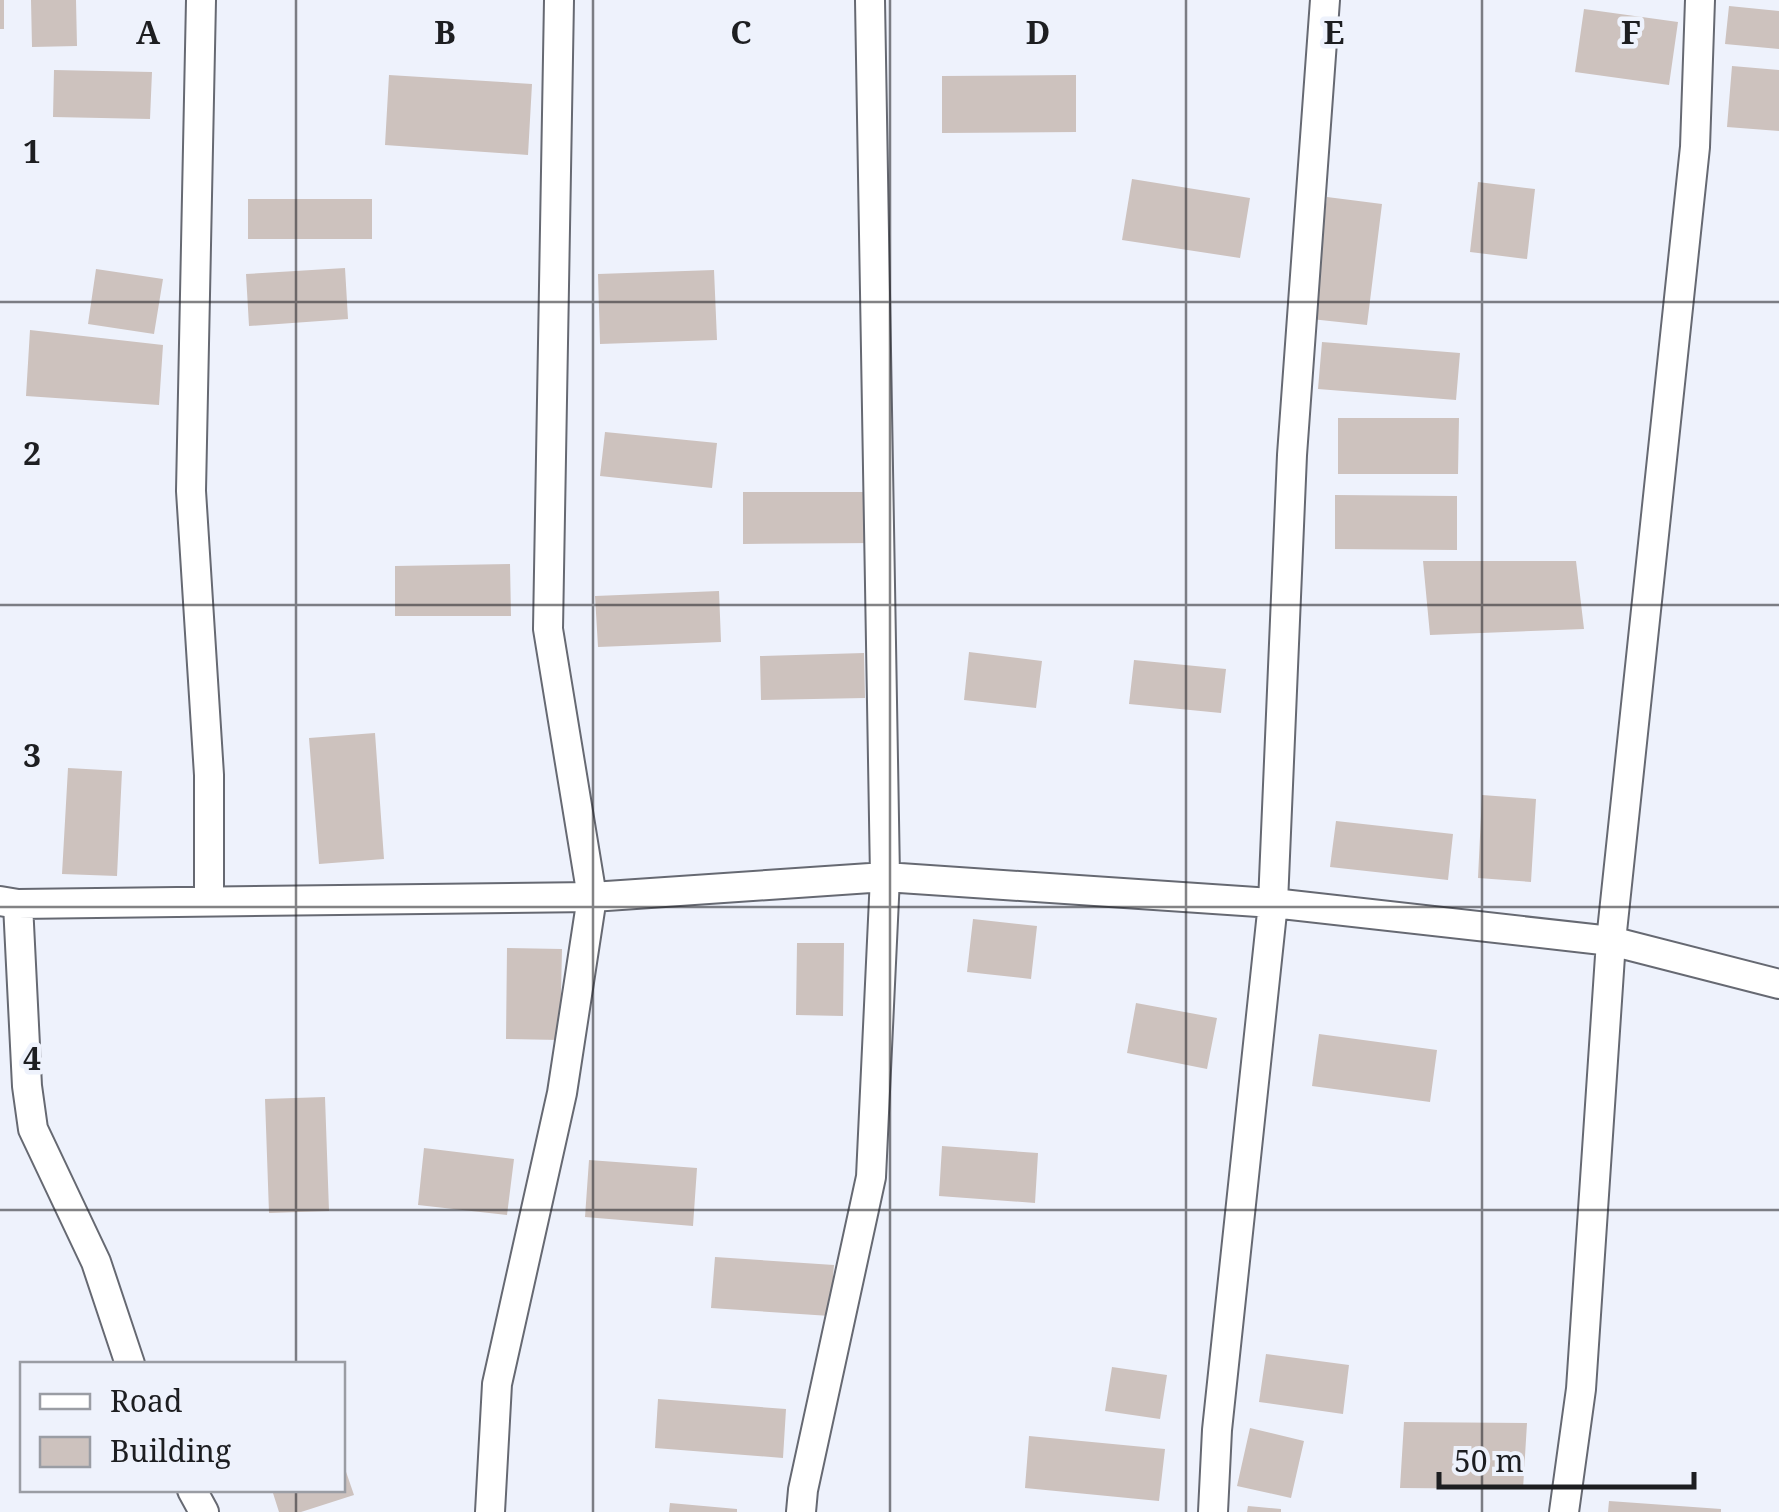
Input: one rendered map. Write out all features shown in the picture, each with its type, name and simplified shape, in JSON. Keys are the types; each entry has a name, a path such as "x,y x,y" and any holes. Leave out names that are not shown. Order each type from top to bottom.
{"street":[{"path":"202,0 191,491 210,776 209,901"},
{"path":"490,1512 497,1384 562,1093 592,897 548,628 558,0"},
{"path":"801,1512 802,1490 871,1177 885,878 870,0"},
{"path":"1212,1512 1217,1430 1273,903 1292,455 1325,0"},
{"path":"1564,1512 1581,1389 1611,941 1695,147 1700,0"},
{"path":"129,1362 96,1262 33,1129 9,902 592,897 885,878 1273,903 1611,941 1779,984"}],"building":[{"path":"0,0 4,0 4,29 0,29"},
{"path":"31,0 76,0 77,46 32,47"},
{"path":"1729,6 1779,11 1779,49 1725,44"},
{"path":"1584,9 1678,22 1669,85 1575,72"},
{"path":"1732,66 1779,70 1779,131 1727,127"},
{"path":"54,70 152,72 150,119 53,117"},
{"path":"389,75 532,84 528,155 385,145"},
{"path":"1076,75 1076,132 942,133 942,76"},
{"path":"1132,179 1250,198 1240,258 1122,240"},
{"path":"1478,182 1535,189 1527,259 1470,252"},
{"path":"1327,197 1382,204 1367,325 1311,319"},
{"path":"248,199 372,199 372,239 248,239"},
{"path":"345,268 348,319 249,326 246,274"},
{"path":"96,269 163,279 154,334 88,324"},
{"path":"714,270 717,340 600,344 598,274"},
{"path":"30,330 163,345 159,405 26,396"},
{"path":"1322,342 1460,353 1456,400 1318,389"},
{"path":"1338,418 1459,418 1458,474 1338,474"},
{"path":"605,432 717,443 712,488 600,476"},
{"path":"743,492 877,492 877,543 743,544"},
{"path":"1335,495 1457,496 1457,550 1335,549"},
{"path":"1423,561 1576,561 1584,629 1430,635"},
{"path":"510,564 511,616 395,616 395,566"},
{"path":"719,591 721,642 598,647 595,596"},
{"path":"969,652 1042,661 1036,708 964,700"},
{"path":"864,653 865,698 761,700 760,656"},
{"path":"1134,660 1226,669 1221,713 1129,704"},
{"path":"375,733 384,859 319,864 309,738"},
{"path":"68,768 122,771 117,876 62,874"},
{"path":"1482,795 1536,799 1531,882 1478,878"},
{"path":"1336,821 1453,834 1448,880 1330,867"},
{"path":"973,919 1037,926 1031,979 967,972"},
{"path":"797,943 844,943 843,1016 796,1015"},
{"path":"507,948 562,949 560,1040 506,1039"},
{"path":"1136,1003 1217,1018 1207,1069 1127,1053"},
{"path":"1319,1034 1437,1050 1430,1102 1312,1086"},
{"path":"325,1097 329,1211 269,1213 265,1099"},
{"path":"942,1146 1038,1153 1035,1203 939,1196"},
{"path":"424,1148 514,1159 507,1215 418,1205"},
{"path":"589,1160 697,1168 693,1226 585,1217"},
{"path":"715,1257 834,1265 830,1316 711,1308"},
{"path":"1266,1354 1349,1365 1343,1414 1259,1402"},
{"path":"1112,1367 1167,1375 1160,1419 1105,1411"},
{"path":"658,1399 786,1409 783,1458 655,1448"},
{"path":"1404,1422 1527,1423 1523,1489 1400,1488"},
{"path":"1250,1428 1304,1441 1291,1498 1237,1486"},
{"path":"1029,1436 1165,1449 1159,1501 1025,1488"},
{"path":"345,1469 354,1495 301,1512 279,1512 273,1492 345,1492"},
{"path":"1609,1501 1721,1509 1721,1512 1608,1512"},
{"path":"670,1503 737,1509 737,1512 669,1512"},
{"path":"1248,1506 1281,1509 1281,1512 1247,1512"}]}
